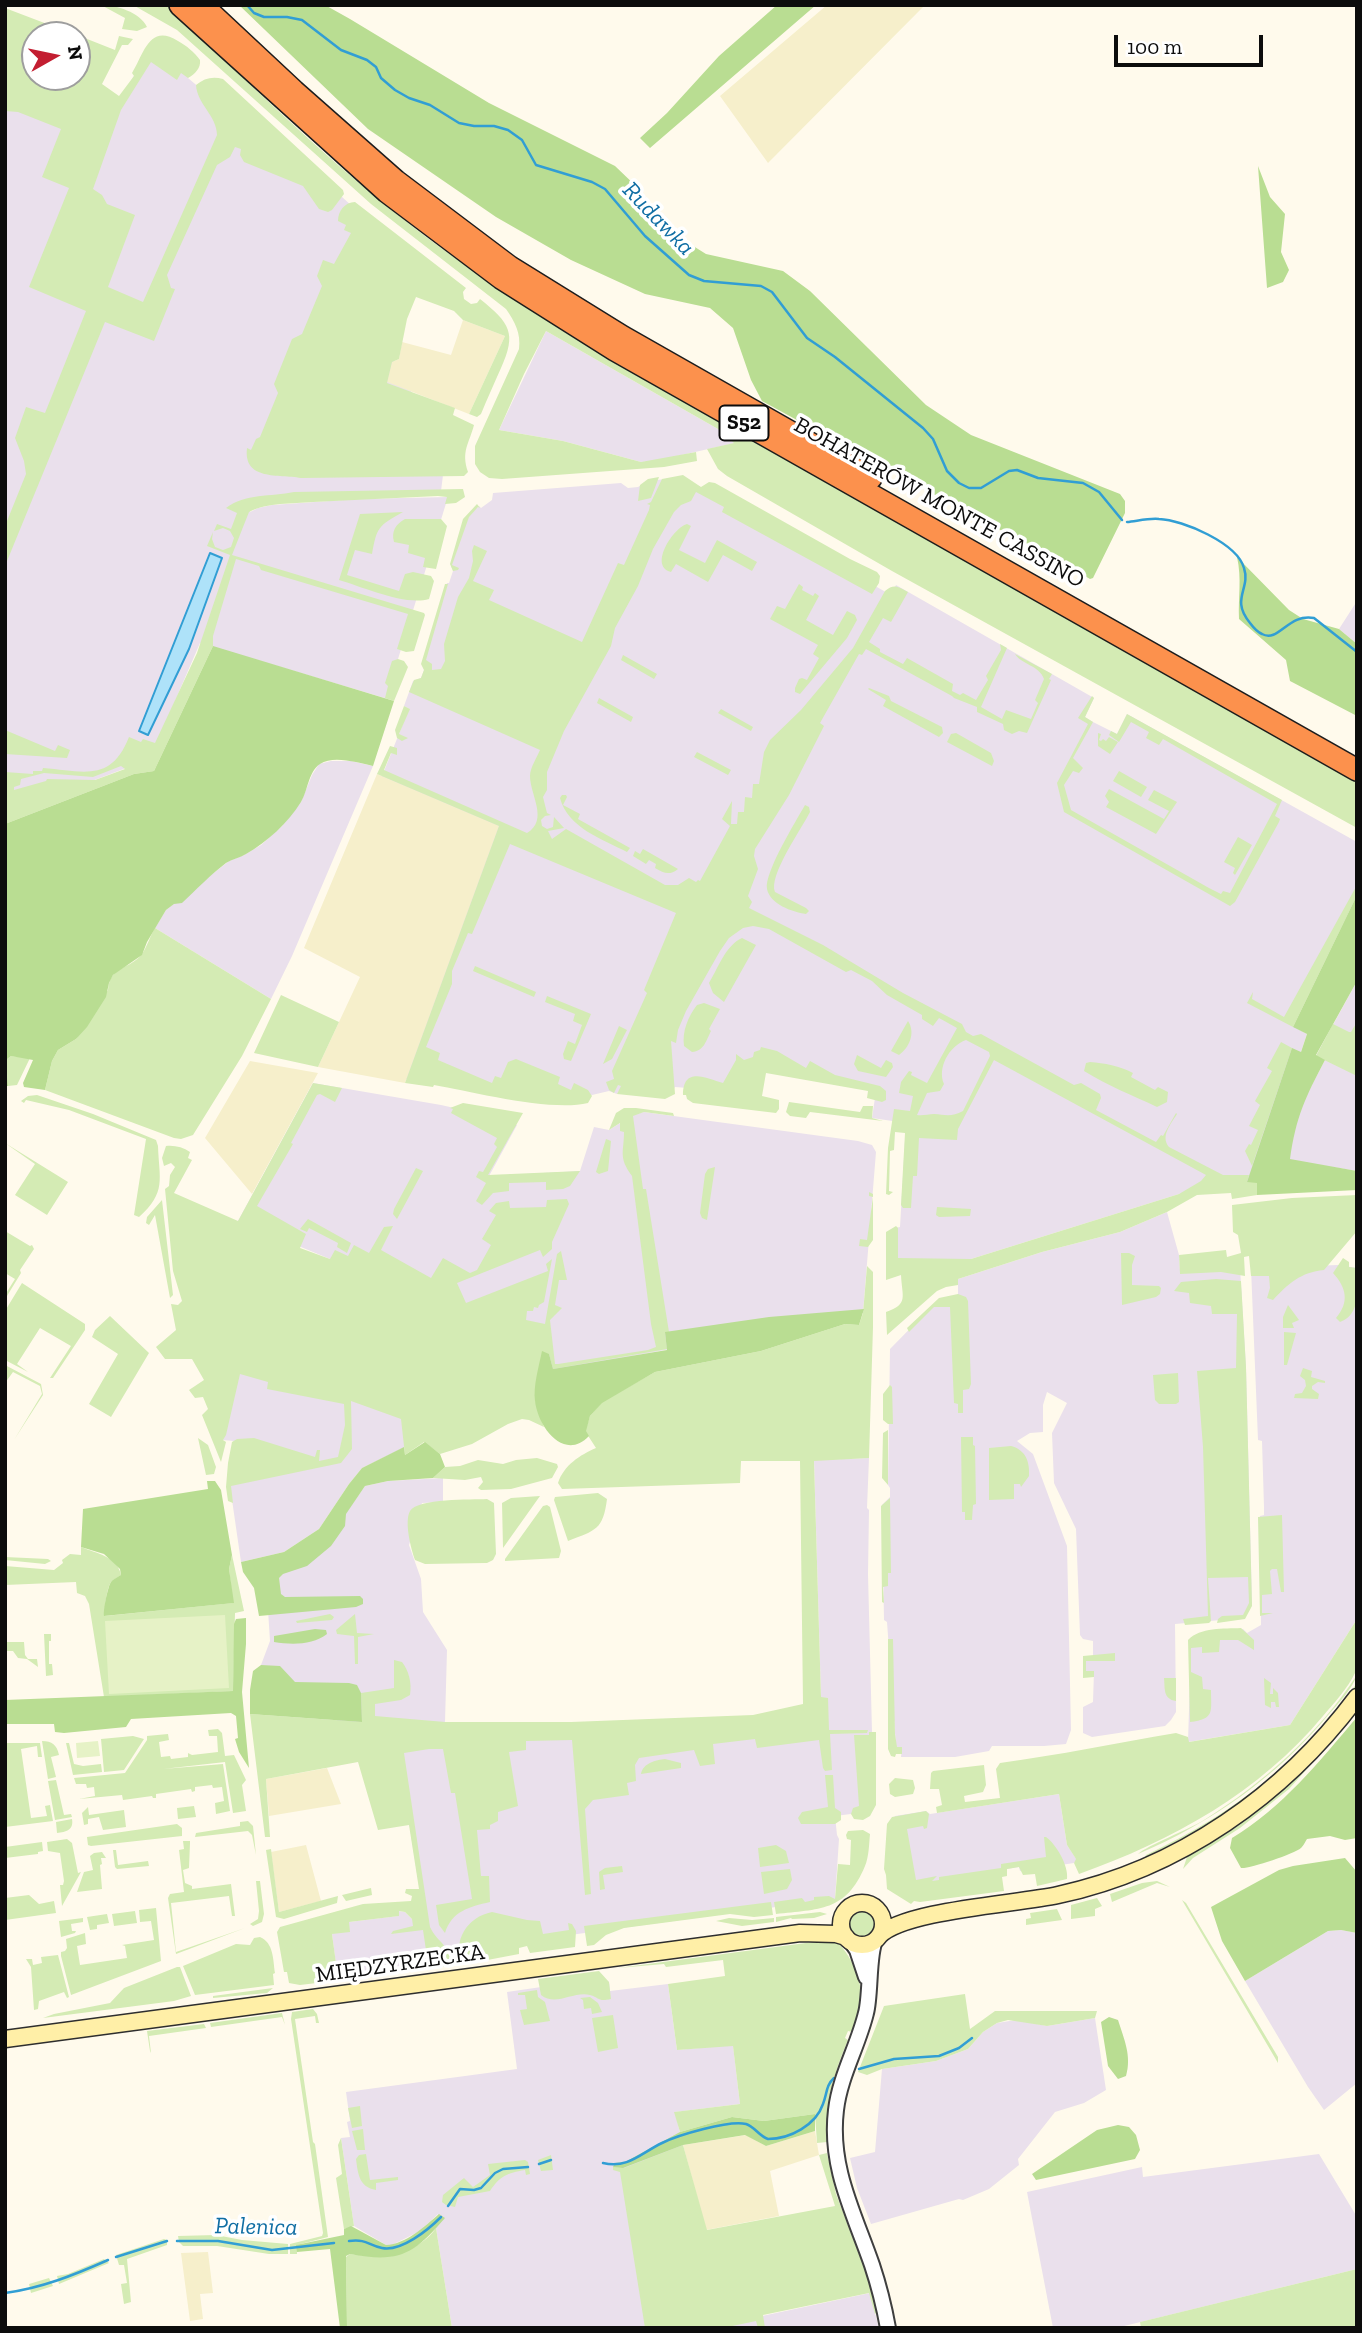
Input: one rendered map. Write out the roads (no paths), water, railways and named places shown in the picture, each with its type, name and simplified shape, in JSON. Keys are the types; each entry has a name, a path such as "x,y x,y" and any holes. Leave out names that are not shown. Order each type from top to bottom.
{"highway":[{"name":"BOHATERÓW MONTE CASSINO","path":"180,5 387,192 501,278 615,350 1357,770"},
{"name":"BOHATERÓW MONTE CASSINO","path":"202,5 396,181 510,267 623,337 1357,753"}],"main road":[{"path":"931,1915 889,1914 861,1903 852,1906 843,1914 841,1924 849,1940 865,1945 890,1927 931,1915 1070,1892 1111,1879 1182,1849 1220,1827 1271,1790 1324,1738 1357,1697"},
{"path":"878,1911 883,1923 878,1938"},
{"name":"MIĘDZYRZECKA","path":"800,1933 835,1921 843,1914"},
{"name":"MIĘDZYRZECKA","path":"5,2039 800,1933 836,1934 849,1940"}],"street":[{"path":"878,1938 871,1950 870,1992 864,2021 838,2096 835,2148 842,2186 876,2275 888,2328"},
{"path":"849,1940 861,1960 870,1992"}],"water":[{"path":"210,553 222,558 189,649 148,735 139,731"}],"waterway":[{"name":"Rudawka","path":"247,5 254,13 264,17 302,20 341,50 367,60 376,67 381,78 409,98 430,105 459,123 508,130 522,140 536,165 592,182 605,189 645,236 689,275 704,281 761,286 772,292 807,338 835,357 923,428 933,439 947,471 959,483 969,488 981,488 1009,471 1017,470 1038,478 1083,483 1099,492 1122,520"},
{"name":"Rudawka","path":"1127,522 1169,520 1208,534 1231,550 1244,568 1245,582 1241,601 1244,615 1260,633 1274,635 1297,620 1314,618 1357,652"},
{"name":"Palenica","path":"859,2069 894,2059 939,2056 959,2048 972,2038"},
{"name":"Palenica","path":"603,2163 627,2162 670,2140 728,2124 746,2124 768,2139 785,2136 801,2129 815,2118 834,2078"},
{"name":"Palenica","path":"539,2164 551,2160"},
{"name":"Palenica","path":"448,2206 460,2189 481,2188 495,2173 503,2169 528,2167"},
{"name":"Palenica","path":"349,2241 364,2242 382,2248 397,2247 422,2234 441,2217"},
{"name":"Palenica","path":"116,2257 167,2241"},
{"name":"Palenica","path":"177,2241 218,2241 272,2250 334,2243"},
{"name":"Palenica","path":"5,2293 58,2280 108,2260"}]}
